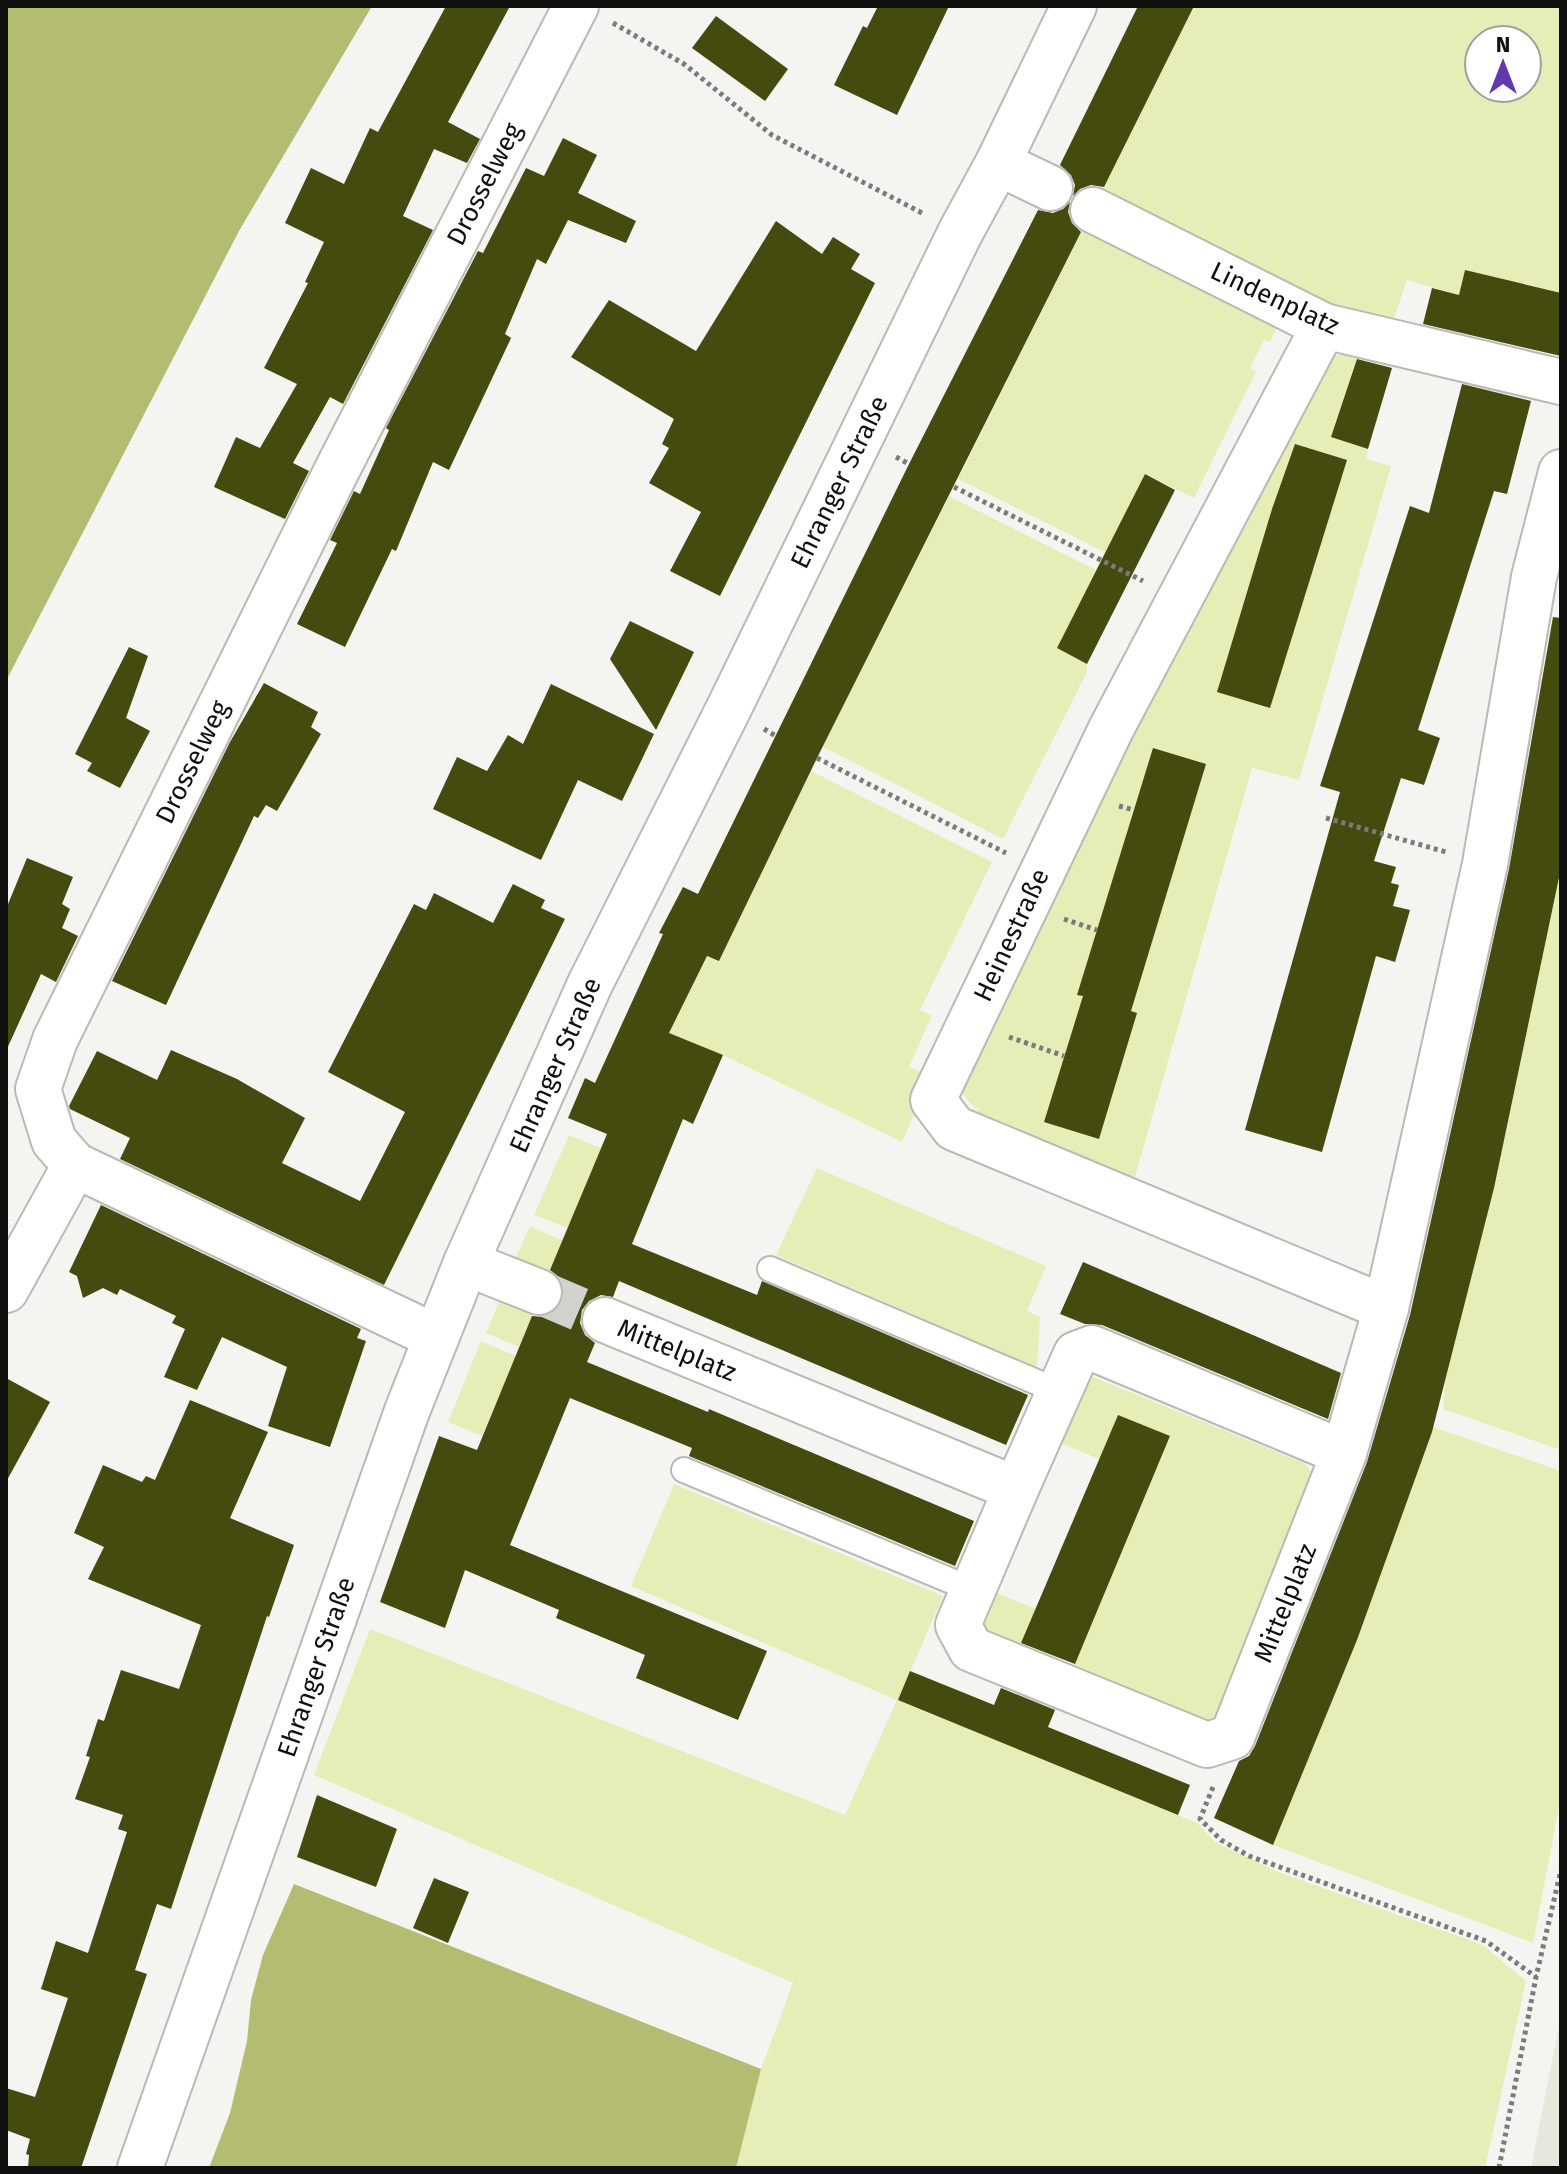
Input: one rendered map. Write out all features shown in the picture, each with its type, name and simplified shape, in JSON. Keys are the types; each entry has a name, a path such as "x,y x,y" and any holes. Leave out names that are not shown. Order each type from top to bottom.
{"street":[{"name":"Ehranger Straße","path":"140,2168 391,1455 466,1263 590,984 1074,6"},
{"name":"Drosselweg","path":"436,1337 75,1165 54,1141 38,1089 55,1040 339,466 591,13"},
{"path":"998,163 1050,188"},
{"name":"Lindenplatz","path":"1093,210 1324,326 1561,382"},
{"name":"Heinestraße","path":"1324,326 1111,729 933,1100 954,1128 1386,1308"},
{"path":"1232,1737 1207,1745 971,1649 958,1625 1076,1354 1092,1348 1344,1453 1386,1308 1485,864 1534,577 1561,472"},
{"path":"6,1290 75,1165"},
{"path":"466,1263 539,1292"},
{"name":"Mittelplatz","path":"605,1320 1016,1489"},
{"name":"Mittelplatz","path":"1232,1737 1344,1453"}],"lane":[{"path":"770,1269 1060,1392"},
{"path":"684,1470 973,1590"}],"path":[{"path":"591,13 684,64 772,135 960,233"},
{"path":"954,487 1179,599"},
{"path":"817,758 1041,871"},
{"path":"1326,818 1485,864"},
{"path":"969,1023 1064,1056"},
{"path":"1232,1737 1200,1819 1221,1840 1249,1856 1321,1884 1486,1941 1536,1977"},
{"path":"1499,2168 1536,1977 1561,1870"}],"shaded area":[{"path":"1561,2015 1561,2168 1531,2168"}],"green space":[{"path":"6,6 372,6 239,231 6,681"},
{"path":"1173,6 1561,6 1561,293 1465,270 1459,295 1407,280 1391,327 1312,304 1099,197 1188,16"},
{"path":"1086,222 1281,319 1270,342 1264,340 1250,368 1256,372 1194,498 1145,474 1106,553 958,479"},
{"path":"1358,355 1331,437 1368,449 1366,459 1391,466 1299,780 1252,768 1133,1184 978,1121 978,1107 976,1109 956,1087 1126,733 1328,356"},
{"path":"949,496 1096,570 1057,648 1087,664 1087,672 1003,839 823,747"},
{"path":"811,771 992,862 920,1010 932,1015 909,1067 931,1076 902,1142 723,1055 669,1033 707,957 719,961"},
{"path":"1561,857 1561,1450 1443,1409 1445,1379 1497,1175"},
{"path":"569,1135 601,1148 568,1228 534,1215"},
{"path":"817,1168 1046,1266 1027,1311 1040,1317 1037,1368 776,1255"},
{"path":"530,1226 563,1241 548,1276 513,1264"},
{"path":"502,1295 534,1311 519,1347 486,1333"},
{"path":"481,1341 516,1356 482,1436 448,1422"},
{"path":"1085,1377 1093,1377 1304,1463 1313,1474 1213,1727 990,1646 975,1623 989,1590 1036,1609 1017,1653 1070,1674 1170,1437 1118,1415 1099,1459 1053,1440"},
{"path":"1433,1427 1561,1471 1561,1796 1533,1943 1273,1845 1357,1640"},
{"path":"674,1484 943,1596 898,1700 1197,1823 1215,1842 1278,1872 1483,1945 1526,1981 1485,2168 736,2168 761,2069 793,1983 314,1775 370,1629 845,1815 897,1700 631,1586"},
{"path":"294,1884 761,2069 736,2168 209,2168 230,2113 247,2041 251,2000 263,1955"}],"building":[{"path":"446,6 510,6 448,122 480,139 467,163 434,149 403,216 433,230 343,404 330,397 293,463 309,471 285,519 214,487 236,437 260,448 297,384 264,368 308,283 305,282 324,242 285,223 311,168 344,184 370,128 378,132"},
{"path":"878,6 949,6 897,115 834,85 863,26 867,28"},
{"path":"1138,6 1194,6 1104,187 1091,185 1073,196 1075,185 1071,175 1060,165"},
{"path":"716,16 788,69 765,101 692,48"},
{"path":"563,138 597,155 578,193 636,221 626,243 568,220 546,264 537,259 505,334 511,338 449,470 433,462 396,551 392,549 345,647 297,624 337,543 330,540 354,491 360,494 389,430 386,428 478,251 483,253 526,168 544,176"},
{"path":"1070,202 1068,212 1072,223 1081,232 817,758 719,961 707,956 669,1033 723,1055 693,1124 683,1119 632,1244 757,1295 762,1281 1028,1395 1006,1445 619,1281 613,1297 601,1295 589,1301 582,1310 580,1323 585,1335 595,1343 587,1362 708,1412 709,1409 974,1521 955,1566 689,1456 692,1448 570,1398 510,1545 767,1651 738,1720 636,1678 645,1655 556,1618 559,1610 465,1570 445,1628 380,1602 439,1436 477,1450 532,1316 543,1317 554,1312 562,1302 564,1288 559,1277 550,1270 607,1134 568,1118 585,1078 595,1083 663,934 659,933 683,887 698,894 909,464 1038,210 1053,213"},
{"path":"776,221 822,254 833,237 860,254 851,269 875,283 720,596 670,571 701,512 649,483 669,448 662,444 674,419 571,357 609,300 696,351"},
{"path":"1465,270 1561,293 1561,356 1423,324 1432,288 1459,295"},
{"path":"1357,359 1392,368 1368,449 1331,437"},
{"path":"1462,384 1531,401 1507,494 1494,491 1418,730 1440,738 1424,785 1401,778 1374,861 1396,867 1391,883 1399,885 1393,906 1410,910 1395,962 1376,956 1322,1152 1245,1130 1340,792 1320,786 1410,506 1429,513"},
{"path":"1295,444 1347,460 1270,708 1217,692 1272,509"},
{"path":"1145,474 1175,490 1087,664 1057,648"},
{"path":"1553,617 1561,618 1561,868 1494,1188 1432,1432 1357,1640 1273,1845 1214,1818 1239,1761 1249,1756 1255,1746 1367,1462 1410,1315 1509,869"},
{"path":"630,621 694,652 656,730 610,659"},
{"path":"129,647 148,656 126,718 150,731 120,788 87,771 92,763 75,754"},
{"path":"264,683 318,712 311,727 321,734 277,811 266,805 258,818 254,816 166,1005 112,981 230,742"},
{"path":"551,684 654,734 622,801 578,780 541,860 433,809 457,757 487,771 508,735 523,744"},
{"path":"1153,748 1206,764 1131,1011 1137,1013 1099,1139 1044,1122 1083,996 1077,995"},
{"path":"27,858 73,877 62,904 70,909 62,928 78,936 56,982 41,974 6,1051 6,909"},
{"path":"513,884 545,900 541,908 565,919 384,1285 120,1159 130,1138 70,1109 97,1051 157,1080 171,1050 237,1079 305,1118 282,1163 360,1201 405,1112 328,1072 414,904 426,910 434,893 493,923"},
{"path":"101,1205 361,1329 357,1338 366,1341 330,1447 268,1426 287,1367 222,1337 197,1390 164,1377 185,1329 172,1323 176,1316 120,1289 117,1295 103,1288 83,1298 77,1276 69,1272"},
{"path":"1083,1262 1341,1373 1328,1419 1102,1325 1085,1324 1060,1314"},
{"path":"6,1378 50,1402 6,1482"},
{"path":"190,1400 268,1432 230,1518 294,1545 267,1616 171,1909 157,1904 135,1970 147,1974 81,2168 28,2168 29,2155 26,2154 30,2139 6,2130 6,2088 35,2097 68,1998 41,1989 56,1941 88,1953 127,1832 118,1829 123,1815 75,1799 90,1757 86,1756 98,1719 104,1721 121,1670 179,1689 201,1625 88,1579 104,1547 74,1533 103,1465 142,1482 146,1476 155,1480"},
{"path":"1118,1415 1170,1436 1075,1664 1021,1643"},
{"path":"910,1671 994,1705 1001,1688 1055,1710 1048,1727 1190,1785 1178,1815 898,1700"},
{"path":"317,1795 397,1829 376,1887 297,1857"},
{"path":"434,1878 469,1892 448,1943 413,1928"}],"tunnel":[{"path":"539,1292 605,1320"}]}
